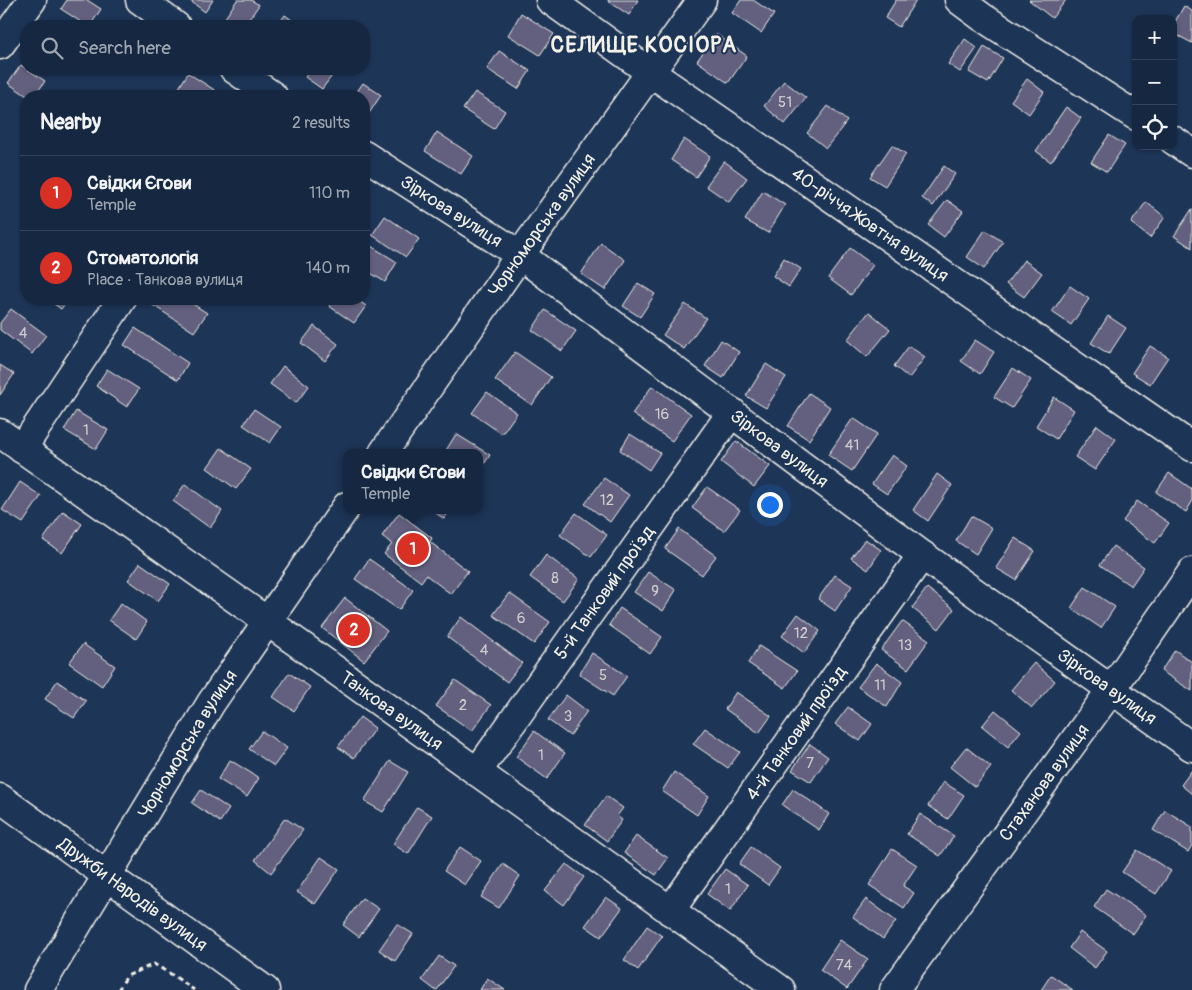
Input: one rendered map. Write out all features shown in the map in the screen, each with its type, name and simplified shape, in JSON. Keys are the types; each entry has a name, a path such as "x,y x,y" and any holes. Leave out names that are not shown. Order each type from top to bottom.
{"street":[{"path":"0,45 32,0"},
{"path":"140,0 168,20"},
{"name":"40-річчя Жовтня вулиця","path":"550,0 650,72 1192,447"},
{"name":"Чорноморська вулиця","path":"386,449 520,255 702,0"},
{"path":"959,0 988,8 1132,113"},
{"path":"241,75 258,90"},
{"name":"Зіркова вулиця","path":"370,159 520,255 922,555 1192,747"},
{"path":"22,449 118,305"},
{"name":"5-й Танковий проїзд","path":"477,772 732,412"},
{"name":"Танкова вулиця","path":"0,432 781,990"},
{"name":"Чорноморська вулиця","path":"38,990 211,704 343,512"},
{"name":"4-й Танковий проїзд","path":"670,911 922,555"},
{"name":"Стаханова вулиця","path":"894,990 1111,690 1192,572"},
{"name":"Дружби Народів вулиця","path":"0,798 265,990"}],"path":[{"path":"118,990 127,976 154,964 194,990"}],"building":[{"path":"67,0 87,0 101,9 94,20 78,20 61,9"},
{"path":"189,0 213,0 205,12"},
{"path":"237,0 251,0 259,5 248,20 224,20"},
{"path":"608,0 638,0 629,15"},
{"path":"741,0 753,0 774,14 761,33 732,13"},
{"path":"896,0 916,0 899,27 885,18"},
{"path":"1029,0 1066,0 1052,18"},
{"path":"1184,6 1192,11 1192,43 1177,35 1177,18"},
{"path":"521,13 554,34 540,55 508,35"},
{"path":"285,15 292,20 281,20"},
{"path":"716,34 747,56 728,83 697,61"},
{"path":"965,39 977,48 960,72 948,64"},
{"path":"984,47 1003,58 988,83 969,72"},
{"path":"499,51 530,71 518,89 487,69"},
{"path":"20,66 20,75 36,75 45,81 39,90 20,91 8,83"},
{"path":"187,75 191,75 214,90 178,90"},
{"path":"306,75 332,75 322,89 305,77"},
{"path":"1027,79 1044,92 1029,114 1011,101"},
{"path":"784,81 806,98 785,124 764,106"},
{"path":"363,83 381,95 370,112 370,90 358,90"},
{"path":"475,92 505,111 494,129 463,109"},
{"path":"828,106 847,121 826,148 807,133"},
{"path":"1066,107 1081,118 1051,162 1036,151"},
{"path":"437,132 473,156 461,174 425,151"},
{"path":"1109,135 1125,145 1107,172 1091,162"},
{"path":"684,139 710,156 696,177 671,160"},
{"path":"892,145 906,154 885,186 870,177"},
{"path":"724,161 747,178 729,202 706,186"},
{"path":"944,166 955,174 933,206 922,198"},
{"path":"763,191 785,205 768,233 745,220"},
{"path":"947,200 963,211 944,237 928,225"},
{"path":"1146,202 1165,217 1150,238 1131,223"},
{"path":"1192,209 1192,248 1174,236"},
{"path":"385,216 419,239 406,257 372,235"},
{"path":"985,230 1003,242 984,269 967,257"},
{"path":"601,243 625,260 605,290 581,274"},
{"path":"371,246 397,262 385,282 370,273"},
{"path":"850,248 873,265 851,295 828,278"},
{"path":"784,258 801,269 789,287 773,276"},
{"path":"1024,260 1042,273 1024,297 1006,284"},
{"path":"638,283 655,294 640,317 623,306"},
{"path":"1070,286 1089,299 1071,325 1052,312"},
{"path":"685,304 706,318 684,349 663,335"},
{"path":"55,305 64,305 61,309"},
{"path":"153,305 194,305 207,313 194,332"},
{"path":"365,305 366,306 354,323 329,306"},
{"path":"11,309 46,335 32,354 0,330 0,323"},
{"path":"545,310 576,331 562,351 532,330"},
{"path":"869,312 890,329 867,357 847,340"},
{"path":"1108,316 1126,328 1109,354 1091,343"},
{"path":"314,326 338,344 325,361 301,343"},
{"path":"135,328 188,363 178,380 124,345"},
{"path":"721,340 739,352 723,378 705,366"},
{"path":"975,340 994,352 980,374 961,361"},
{"path":"909,346 925,357 909,378 894,366"},
{"path":"1150,346 1168,357 1150,384 1132,373"},
{"path":"515,352 551,377 532,405 495,380"},
{"path":"766,364 786,377 766,408 746,396"},
{"path":"0,365 14,374 0,395"},
{"path":"283,366 309,386 296,403 270,384"},
{"path":"1013,368 1031,380 1012,408 994,397"},
{"path":"107,369 139,389 127,407 96,386"},
{"path":"652,386 691,414 672,441 632,414"},
{"path":"487,392 517,413 502,434 472,413"},
{"path":"809,393 830,407 809,440 788,426"},
{"path":"1054,397 1074,410 1056,439 1036,426"},
{"path":"254,409 281,427 270,443 243,425"},
{"path":"76,411 108,430 96,449 64,430"},
{"path":"853,418 877,434 852,471 828,455"},
{"path":"1097,425 1116,439 1095,470 1075,457"},
{"path":"456,434 480,449 447,449"},
{"path":"630,434 660,453 649,470 620,450"},
{"path":"736,441 770,466 754,487 721,462"},
{"path":"221,448 251,469 236,489 207,468"},
{"path":"483,451 490,455 483,466"},
{"path":"892,455 907,466 887,494 872,484"},
{"path":"1169,473 1192,489 1192,502 1186,512 1156,492"},
{"path":"937,474 952,485 928,521 913,510"},
{"path":"604,478 629,495 610,522 585,504"},
{"path":"20,482 41,496 23,523 2,510"},
{"path":"185,484 222,511 210,528 173,501"},
{"path":"707,487 740,510 724,531 692,508"},
{"path":"1137,501 1169,523 1155,543 1123,521"},
{"path":"63,511 82,524 62,553 43,540"},
{"path":"576,513 607,535 591,557 560,535"},
{"path":"398,514 400,514 432,538 430,542 468,571 451,594 426,575 421,582 384,554 392,544 382,536"},
{"path":"437,514 447,514 444,519"},
{"path":"971,516 992,528 976,554 956,541"},
{"path":"679,529 716,556 702,575 665,549"},
{"path":"1015,538 1035,551 1016,580 996,568"},
{"path":"865,539 881,550 868,570 851,558"},
{"path":"1113,546 1144,567 1131,586 1100,565"},
{"path":"546,555 579,579 563,601 530,577"},
{"path":"369,559 413,590 399,610 355,579"},
{"path":"140,563 170,584 158,601 128,580"},
{"path":"648,572 676,590 663,611 634,592"},
{"path":"835,575 852,586 835,611 818,599"},
{"path":"1085,587 1115,607 1101,628 1071,608"},
{"path":"927,588 954,609 939,629 912,608"},
{"path":"509,593 550,622 534,644 493,615"},
{"path":"345,598 387,631 364,661 322,628"},
{"path":"121,603 147,622 136,639 109,620"},
{"path":"620,608 662,637 650,654 609,625"},
{"path":"798,614 820,631 804,653 782,636"},
{"path":"461,617 522,663 507,682 447,637"},
{"path":"902,621 929,640 908,669 881,650"},
{"path":"83,644 115,666 102,686 69,663"},
{"path":"759,646 797,671 785,688 748,663"},
{"path":"1175,650 1192,662 1192,691 1161,671"},
{"path":"592,653 627,676 613,696 579,674"},
{"path":"876,663 902,682 887,707 858,687"},
{"path":"1034,663 1055,681 1032,708 1011,690"},
{"path":"289,673 310,687 294,711 273,697"},
{"path":"455,680 491,705 472,731 436,706"},
{"path":"57,681 86,701 74,718 45,699"},
{"path":"736,692 771,716 759,733 725,709"},
{"path":"566,695 587,711 570,736 548,720"},
{"path":"848,707 872,724 860,741 835,724"},
{"path":"995,710 1021,731 1008,747 982,726"},
{"path":"360,717 375,728 354,758 338,747"},
{"path":"705,728 740,752 728,768 693,744"},
{"path":"262,731 287,748 274,766 249,749"},
{"path":"534,731 565,753 547,779 516,757"},
{"path":"810,744 828,757 811,782 792,770"},
{"path":"966,747 991,767 975,787 950,767"},
{"path":"230,760 259,778 247,797 218,779"},
{"path":"390,761 408,772 383,812 364,801"},
{"path":"1192,770 1192,794 1181,785"},
{"path":"674,772 709,796 697,815 662,791"},
{"path":"943,782 964,795 948,819 928,806"},
{"path":"793,789 829,814 819,830 782,805"},
{"path":"201,790 229,809 220,822 192,803"},
{"path":"606,796 623,808 617,816 622,820 607,841 585,825"},
{"path":"417,807 432,816 408,854 393,844"},
{"path":"1165,810 1192,827 1192,845 1188,852 1153,830"},
{"path":"920,814 954,836 940,856 907,834"},
{"path":"285,818 303,830 271,873 255,860"},
{"path":"636,836 668,858 656,875 624,853"},
{"path":"460,847 481,861 465,885 444,871"},
{"path":"751,847 780,868 768,885 739,864"},
{"path":"892,849 917,865 903,886 914,893 904,908 869,885"},
{"path":"1137,850 1171,871 1156,894 1122,872"},
{"path":"321,857 339,869 315,904 297,892"},
{"path":"503,864 520,876 499,908 481,897"},
{"path":"566,864 584,877 564,905 545,891"},
{"path":"725,869 748,885 730,911 707,894"},
{"path":"1106,889 1146,915 1133,934 1094,907"},
{"path":"606,897 622,908 601,937 585,926"},
{"path":"362,898 379,909 359,937 343,925"},
{"path":"866,899 896,921 883,939 853,917"},
{"path":"397,924 413,934 395,961 379,950"},
{"path":"647,926 662,936 638,970 624,960"},
{"path":"1080,932 1107,951 1095,968 1069,948"},
{"path":"840,940 868,959 847,989 820,970"},
{"path":"439,956 454,966 437,990 435,990 422,980"},
{"path":"1051,975 1073,990 1041,990"},
{"path":"487,978 505,990 480,990"}],"place":[{"name":"Свідки Єгови","path":"413,549"},
{"name":"Стоматологія","path":"354,630"}],"district":[{"name":"СЕЛИЩЕ КОСІОРА","path":"644,45"}]}
